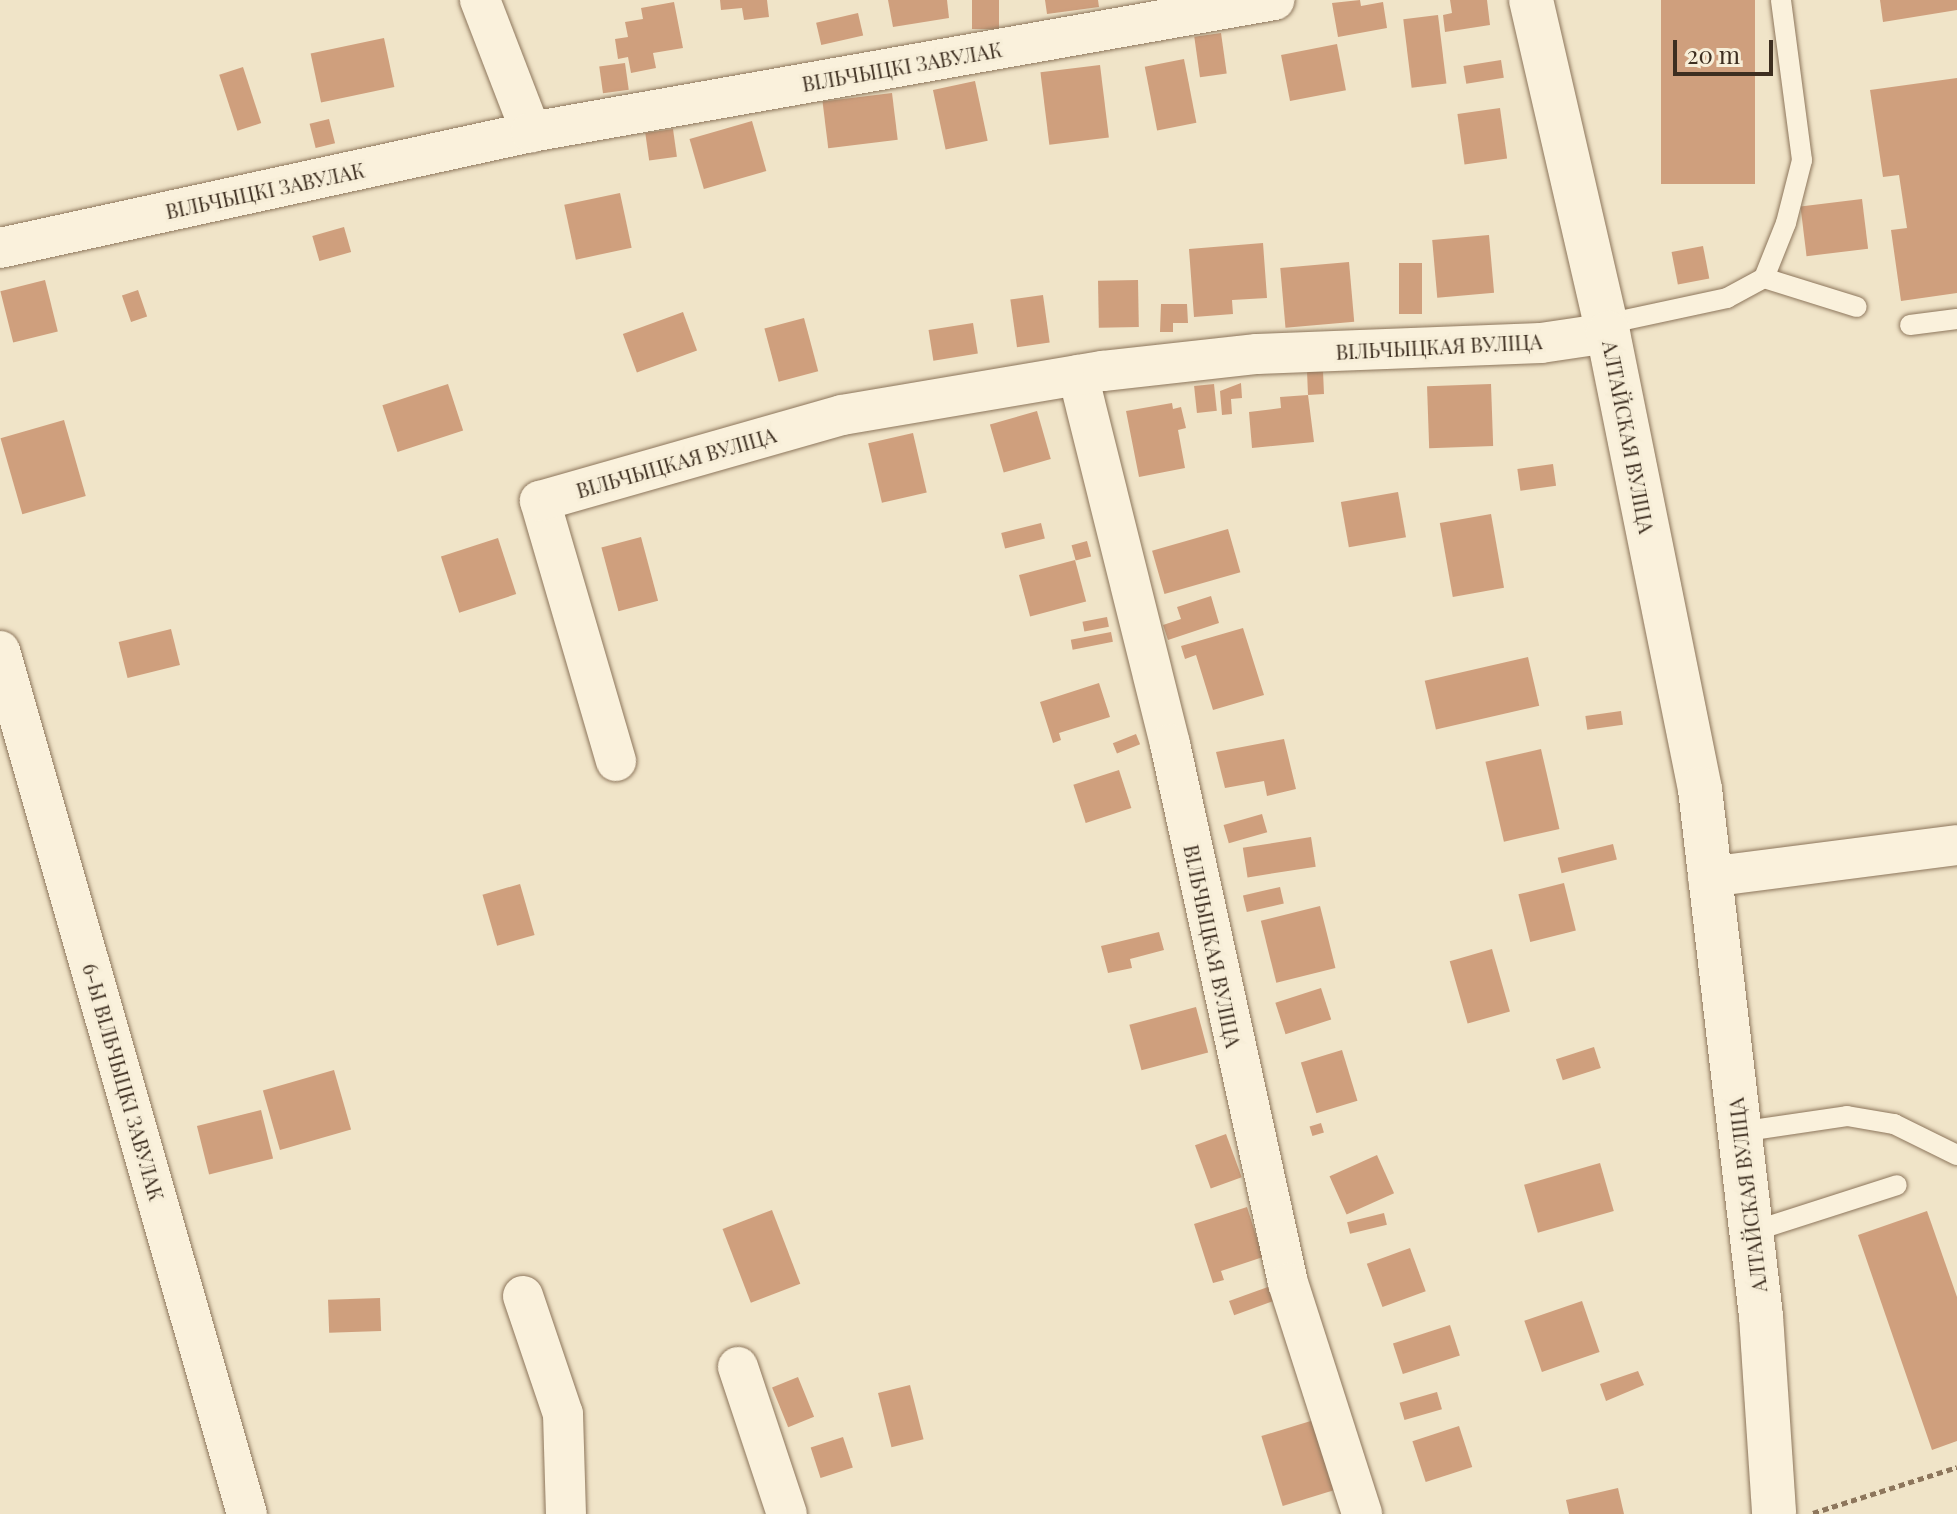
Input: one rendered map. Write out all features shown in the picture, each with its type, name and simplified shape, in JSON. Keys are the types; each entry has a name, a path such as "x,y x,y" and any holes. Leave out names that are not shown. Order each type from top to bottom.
{"main road":[{"name":"АЛТАЙСКАЯ ВУЛІЦА","path":"1531,0 1607,329 1700,789 1751,1232 1774,1514"}],"street":[{"path":"480,0 531,132"},
{"name":"ВІЛЬЧЫЦКІ ЗАВУЛАК","path":"0,248 531,132 1274,0"},
{"name":"ВІЛЬЧЫЦКАЯ ВУЛІЦА","path":"616,761 540,501 842,415 1078,375 1257,354 1541,343 1607,329"},
{"name":"ВІЛЬЧЫЦКАЯ ВУЛІЦА","path":"1078,375 1170,744 1288,1283 1362,1514"},
{"name":"6-Ы ВІЛЬЧЫЦКІ ЗАВУЛАК","path":"0,651 247,1514"},
{"path":"1708,877 1957,845"},
{"path":"523,1296 563,1414 566,1514"},
{"path":"738,1367 787,1514"}],"lane":[{"path":"1607,329 1727,298 1764,278 1786,223 1802,160 1781,0"},
{"path":"1764,278 1857,307"},
{"path":"1910,325 1957,319"},
{"path":"1739,1132 1847,1116 1894,1124 1957,1155"},
{"path":"1751,1232 1897,1185"}],"path":[{"path":"1811,1514 1957,1467"}],"building":[{"path":"720,0 767,0 769,17 744,20 742,8 721,10"},
{"path":"888,0 947,0 949,18 893,27"},
{"path":"972,0 999,0 999,29 972,29"},
{"path":"1045,0 1098,0 1099,7 1047,14"},
{"path":"1360,0 1361,6 1383,2 1387,28 1338,37 1332,3"},
{"path":"1450,0 1487,0 1490,25 1445,32 1443,15 1452,13"},
{"path":"1661,0 1755,0 1755,184 1661,184"},
{"path":"1880,0 1957,0 1957,10 1883,22"},
{"path":"674,2 683,48 653,53 656,68 631,73 628,57 618,59 615,39 628,37 625,22 643,19 641,8"},
{"path":"858,13 863,35 821,45 816,23"},
{"path":"1438,15 1446,83 1412,88 1403,19"},
{"path":"1221,33 1227,74 1200,77 1194,37"},
{"path":"384,38 394,87 321,103 311,54"},
{"path":"1337,44 1346,90 1290,101 1281,55"},
{"path":"1184,59 1196,123 1157,130 1145,67"},
{"path":"1501,60 1504,78 1466,84 1463,66"},
{"path":"625,63 629,90 603,93 599,67"},
{"path":"1100,65 1109,137 1049,145 1040,72"},
{"path":"243,67 261,123 237,131 219,75"},
{"path":"1957,78 1957,293 1901,301 1891,230 1907,228 1899,175 1883,177 1870,90"},
{"path":"975,81 988,141 946,150 933,90"},
{"path":"892,93 898,140 828,148 823,102"},
{"path":"1500,108 1507,159 1465,164 1457,114"},
{"path":"329,119 335,143 316,148 310,124"},
{"path":"752,121 766,171 704,189 690,139"},
{"path":"673,129 677,157 649,161 645,133"},
{"path":"620,193 632,248 576,260 564,205"},
{"path":"1862,199 1868,249 1807,256 1800,207"},
{"path":"344,227 351,252 319,261 312,236"},
{"path":"1489,235 1494,293 1437,298 1432,240"},
{"path":"1263,243 1267,298 1232,300 1233,314 1194,317 1189,249"},
{"path":"1703,246 1709,278 1678,284 1672,252"},
{"path":"1349,262 1354,322 1285,328 1280,268"},
{"path":"1399,263 1422,263 1422,314 1399,314"},
{"path":"45,280 58,331 13,343 0,291"},
{"path":"1138,280 1139,327 1099,328 1098,281"},
{"path":"138,290 147,316 131,322 122,296"},
{"path":"1043,295 1050,343 1017,347 1010,300"},
{"path":"1161,304 1187,304 1188,323 1173,323 1173,332 1160,332"},
{"path":"683,312 697,351 637,372 623,334"},
{"path":"804,318 818,371 779,382 764,329"},
{"path":"973,323 978,354 933,361 929,330"},
{"path":"1307,371 1323,371 1324,394 1308,395"},
{"path":"1241,383 1242,398 1231,399 1232,414 1222,415 1220,391"},
{"path":"448,384 463,431 398,452 382,405"},
{"path":"1214,384 1217,411 1197,413 1194,386"},
{"path":"1491,384 1493,446 1429,448 1427,386"},
{"path":"1308,395 1314,442 1252,448 1249,412 1281,408 1280,397"},
{"path":"1172,403 1173,409 1181,407 1186,428 1178,430 1185,468 1139,477 1126,411"},
{"path":"1037,411 1051,459 1004,473 990,425"},
{"path":"64,420 86,496 22,514 1,438"},
{"path":"913,433 927,492 882,503 868,443"},
{"path":"1553,464 1556,486 1520,491 1517,469"},
{"path":"1398,492 1406,537 1349,547 1341,502"},
{"path":"1491,514 1504,588 1453,597 1440,523"},
{"path":"1041,523 1045,539 1005,548 1001,533"},
{"path":"1228,529 1240,572 1164,594 1152,551"},
{"path":"641,537 658,601 618,611 601,548"},
{"path":"498,538 516,594 459,613 441,557"},
{"path":"1087,541 1091,556 1076,561 1072,545"},
{"path":"1075,560 1086,602 1030,617 1019,575"},
{"path":"1211,596 1219,623 1168,640 1163,625 1181,619 1177,607"},
{"path":"1107,617 1109,627 1084,632 1082,622"},
{"path":"1243,628 1264,695 1213,710 1196,655 1185,659 1181,646"},
{"path":"171,629 180,665 128,678 119,642"},
{"path":"1111,632 1113,642 1073,650 1071,640"},
{"path":"1528,657 1539,706 1436,730 1425,681"},
{"path":"1099,683 1110,717 1059,733 1061,740 1053,743 1040,702"},
{"path":"1621,711 1623,725 1587,730 1585,716"},
{"path":"1136,734 1140,744 1117,754 1113,743"},
{"path":"1284,739 1296,789 1267,796 1264,781 1225,788 1216,752"},
{"path":"1541,749 1559,829 1504,842 1485,762"},
{"path":"1119,770 1131,808 1086,823 1073,785"},
{"path":"1262,814 1267,832 1229,843 1224,825"},
{"path":"1311,837 1316,867 1248,877 1243,848"},
{"path":"1613,844 1617,860 1562,873 1558,858"},
{"path":"1564,883 1576,931 1530,942 1518,894"},
{"path":"520,884 535,935 497,946 483,895"},
{"path":"1280,887 1284,904 1247,912 1243,896"},
{"path":"1320,906 1335,968 1276,983 1261,921"},
{"path":"1159,932 1164,950 1130,959 1132,968 1108,973 1101,946"},
{"path":"1492,949 1510,1011 1468,1024 1450,961"},
{"path":"1321,988 1331,1019 1286,1034 1275,1003"},
{"path":"1196,1007 1208,1052 1142,1070 1129,1025"},
{"path":"1594,1047 1601,1068 1563,1080 1556,1059"},
{"path":"1342,1050 1357,1101 1316,1113 1301,1063"},
{"path":"334,1070 351,1130 280,1150 263,1090"},
{"path":"261,1110 273,1159 209,1174 197,1126"},
{"path":"1321,1123 1324,1133 1312,1136 1310,1127"},
{"path":"1226,1134 1242,1177 1211,1189 1195,1145"},
{"path":"1377,1155 1394,1193 1347,1215 1329,1176"},
{"path":"1600,1163 1614,1211 1538,1233 1524,1185"},
{"path":"1247,1207 1263,1257 1221,1271 1224,1280 1213,1283 1194,1224"},
{"path":"772,1210 800,1284 751,1303 723,1229"},
{"path":"1927,1211 1957,1297 1957,1441 1932,1450 1858,1235"},
{"path":"1384,1213 1387,1225 1350,1234 1347,1222"},
{"path":"1410,1248 1426,1291 1383,1307 1367,1264"},
{"path":"1276,1284 1281,1298 1234,1315 1229,1301"},
{"path":"380,1298 381,1331 329,1333 328,1300"},
{"path":"1582,1301 1600,1352 1542,1372 1524,1321"},
{"path":"1450,1325 1460,1355 1403,1374 1393,1344"},
{"path":"1638,1371 1644,1385 1606,1401 1600,1384"},
{"path":"798,1377 814,1417 788,1427 772,1387"},
{"path":"910,1385 924,1439 892,1447 878,1393"},
{"path":"1437,1392 1442,1409 1404,1420 1400,1403"},
{"path":"1314,1420 1335,1490 1283,1506 1261,1436"},
{"path":"1459,1426 1472,1467 1426,1482 1412,1441"},
{"path":"843,1437 853,1467 821,1478 811,1448"},
{"path":"1618,1488 1624,1514 1569,1514 1566,1500"}]}
